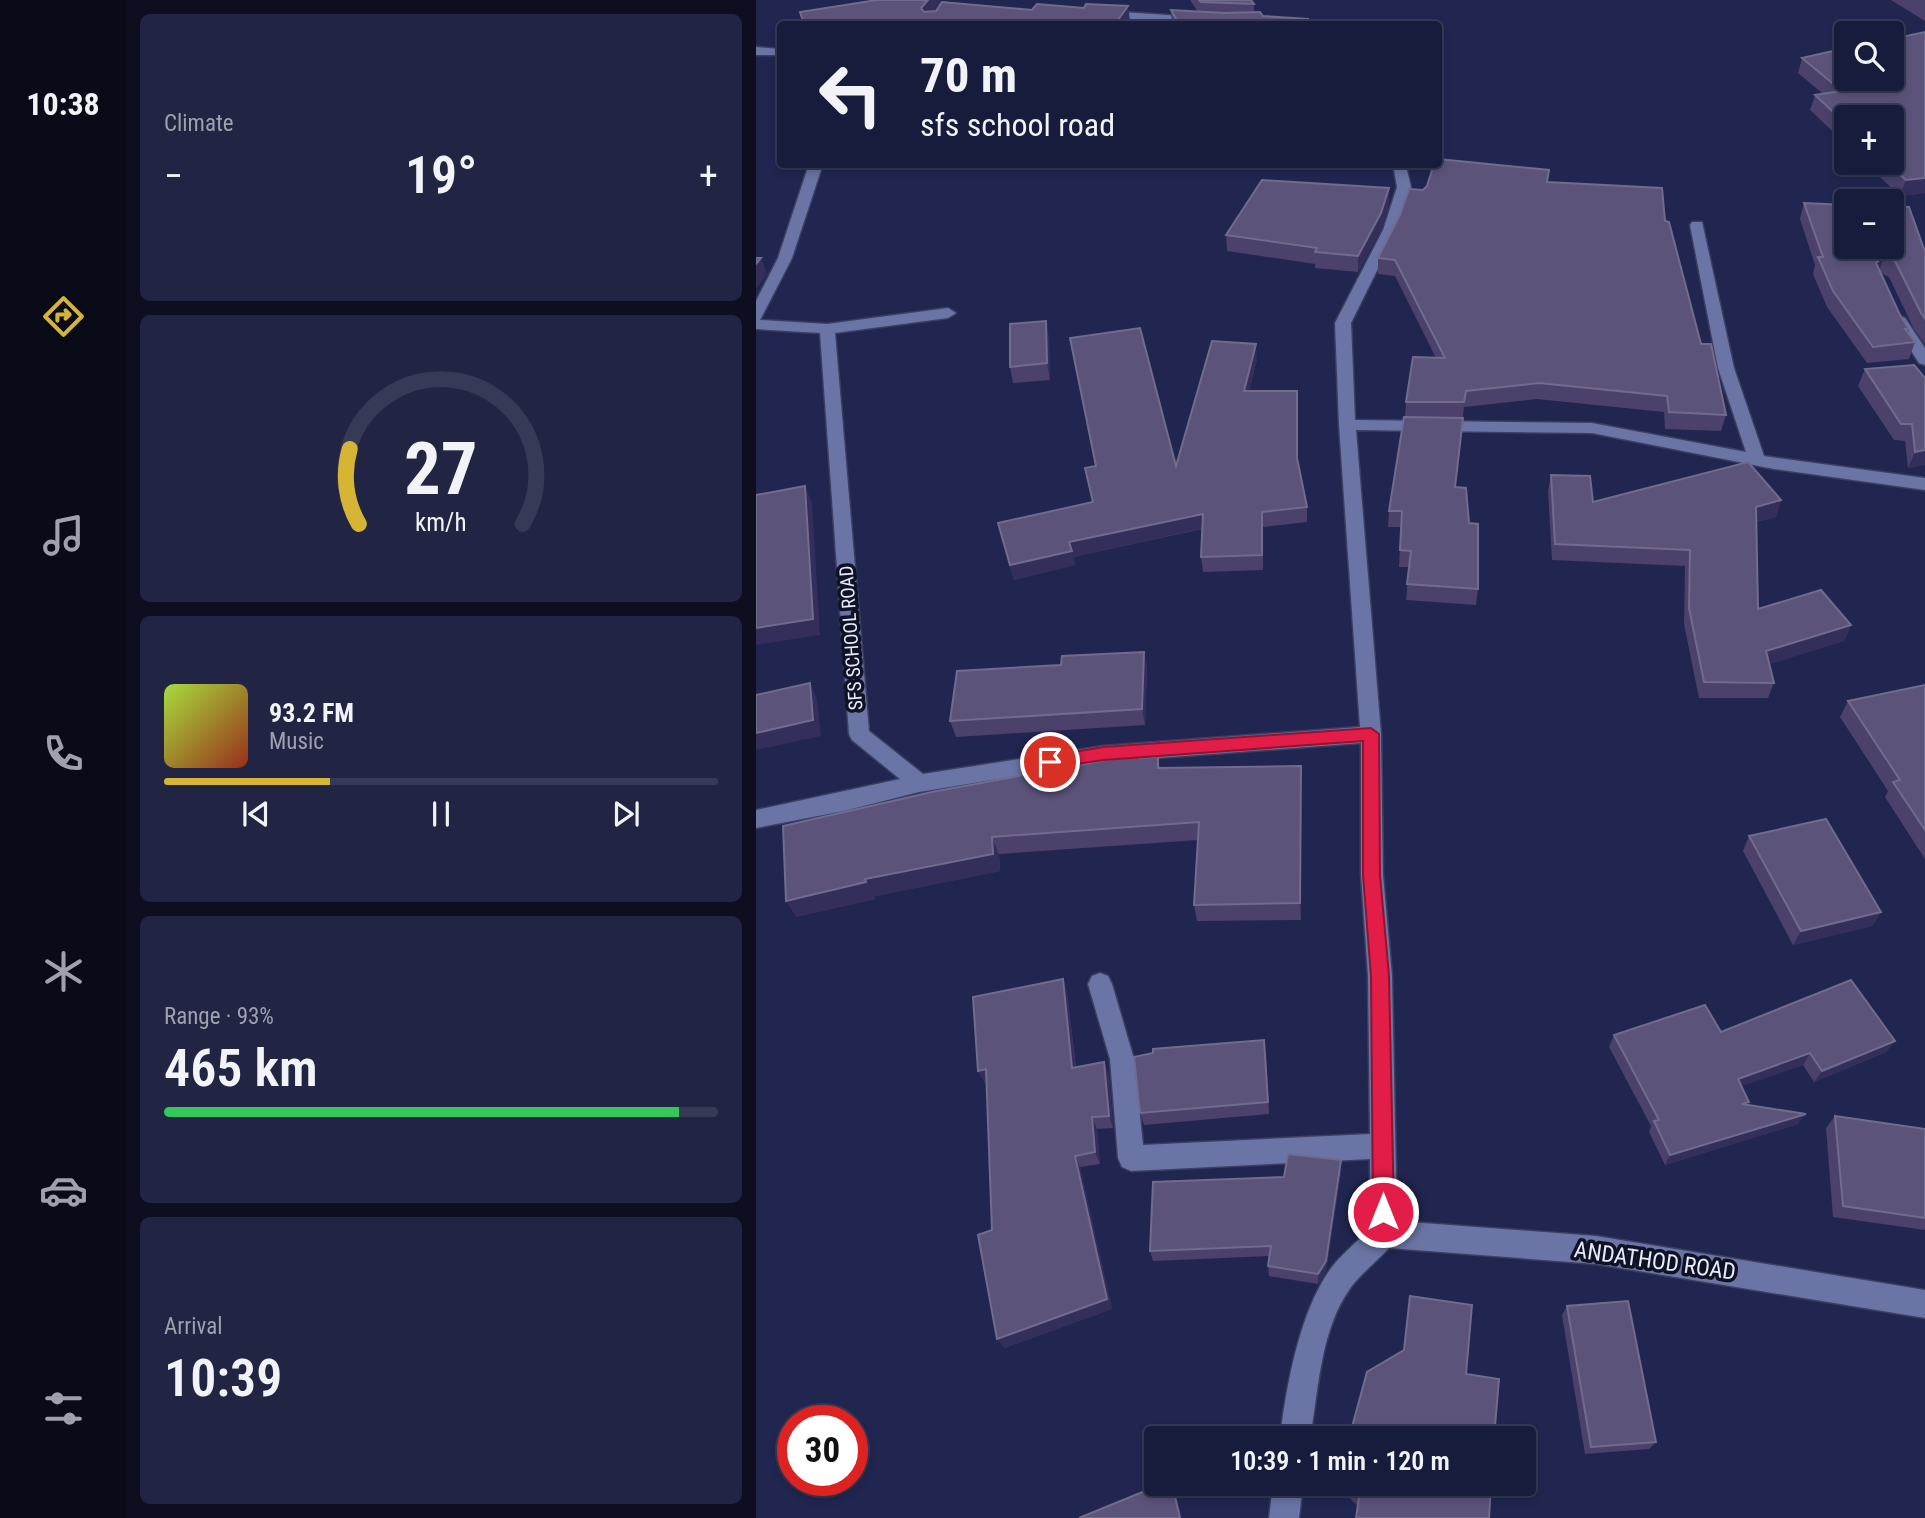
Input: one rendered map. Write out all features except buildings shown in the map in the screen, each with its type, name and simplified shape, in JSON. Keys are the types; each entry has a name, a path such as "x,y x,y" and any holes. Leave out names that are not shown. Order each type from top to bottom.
{"street":[{"path":"1090,14 1206,21"},
{"path":"756,51 777,52"},
{"path":"756,316 785,258 815,168"},
{"path":"1297,1426 1309,1350 1323,1314 1341,1278 1384,1234 1380,976 1372,875 1371,734 1347,425 1343,323 1390,230 1404,187 1400,168"},
{"path":"1697,225 1726,368 1757,460"},
{"path":"1894,309 1904,330 1925,360"},
{"path":"756,324 827,329 948,313"},
{"name":"SFS SCHOOL ROAD","path":"827,329 859,734 919,783"},
{"path":"1347,425 1592,428 1757,460 1925,484"},
{"path":"756,819 844,802 919,783 1103,754 1371,734"},
{"path":"1100,984 1122,1059 1131,1158 1383,1146"},
{"name":"ANDATHOD ROAD","path":"1384,1234 1596,1250 1925,1304"},
{"path":"1284,1518 1287,1496"}],"route":[{"path":"1050,762 1103,754 1371,734 1372,875 1380,976 1383,1212"}]}
